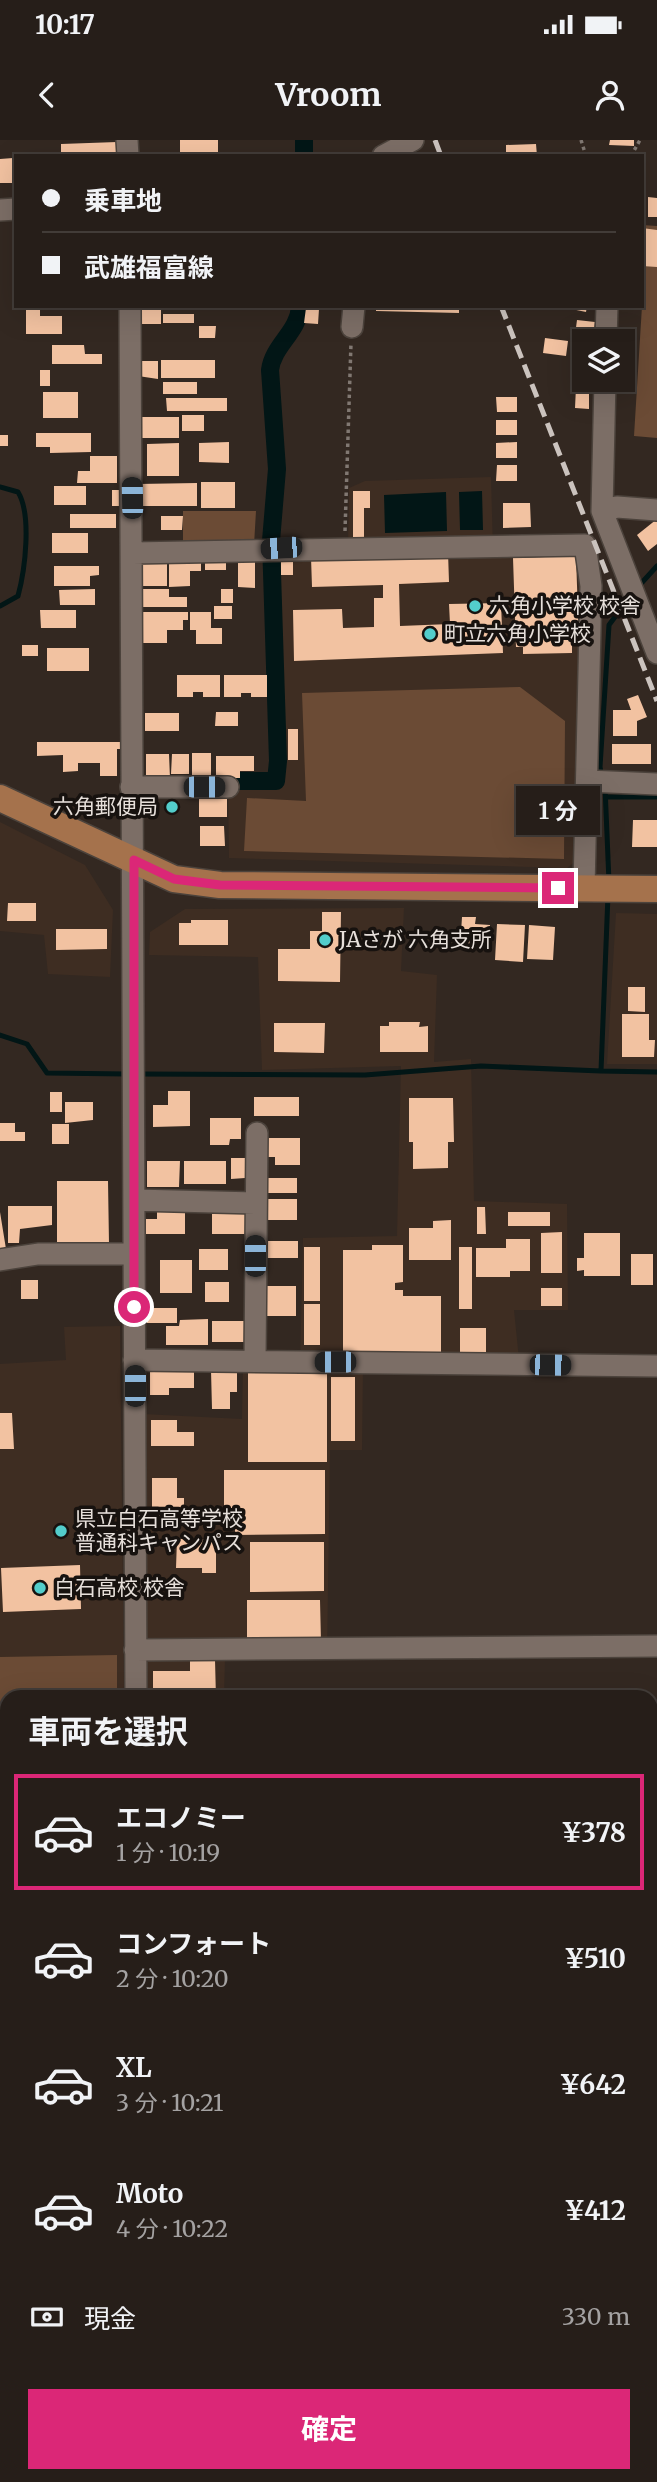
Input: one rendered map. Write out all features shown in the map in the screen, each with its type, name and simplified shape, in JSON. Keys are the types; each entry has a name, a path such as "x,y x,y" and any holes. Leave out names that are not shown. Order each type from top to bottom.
{"main road":[{"path":"0,798 174,879 220,885 657,889"}],"street":[{"path":"387,154 413,140"},
{"path":"130,308 136,1690"},
{"path":"606,329 607,308"},
{"path":"605,392 602,510 657,653"},
{"path":"602,510 657,510"},
{"path":"133,553 584,545 591,586 590,781 601,888"},
{"path":"130,779 228,787"},
{"path":"590,781 657,784"},
{"path":"255,1361 257,1133"},
{"path":"134,1200 255,1203"},
{"path":"0,1260 38,1254 134,1254"},
{"path":"134,1360 657,1366"},
{"path":"135,1650 657,1646"}],"path":[{"path":"344,548 353,317"}],"shaded area":[{"path":"644,225 657,226 657,438 634,436 642,308 644,308"},
{"name":"町立六角小学校","path":"491,477 493,551 578,550 583,585 577,860 567,868 229,858 228,785 279,784 281,761 276,552 348,550 349,488 365,481"},
{"path":"482,491 483,530 460,530 459,492"},
{"path":"446,492 447,531 385,533 384,495"},
{"path":"183,511 256,511 254,545 183,545"},
{"path":"520,687 565,721 564,859 244,851 247,798 306,801 302,693"},
{"path":"0,822 85,865 113,910 110,977 48,974 44,935 0,931"},
{"path":"404,908 401,971 437,975 434,1062 471,1059 474,1201 567,1204 568,1310 514,1310 520,1369 363,1367 362,1450 330,1450 327,1657 225,1659 224,1690 145,1690 143,1414 242,1419 243,1366 300,1366 303,1238 397,1236 401,1066 262,1070 258,957 149,955 150,932 185,909"},
{"path":"616,913 657,914 657,1064 607,1064"},
{"name":"県立白石高等学校 普通科キャンパス","path":"120,1326 124,1690 0,1690 0,1364 66,1360 64,1327"},
{"path":"117,1655 117,1690 0,1690 0,1657"}],"building":[{"path":"180,140 218,140 218,154 180,154"},
{"path":"610,140 634,140 634,146 609,145"},
{"path":"117,142 118,154 61,154 61,144"},
{"path":"536,144 537,154 506,154 506,145"},
{"path":"13,158 14,183 0,183 0,159"},
{"path":"648,197 657,198 657,217 648,217"},
{"path":"644,228 657,230 657,267 644,266"},
{"path":"26,308 40,308 40,316 62,316 62,334 26,334"},
{"path":"46,308 97,308 97,310"},
{"path":"139,308 161,308 161,324 138,324"},
{"path":"306,308 319,309 318,324 304,323"},
{"path":"376,308 459,308 459,313 376,311"},
{"path":"567,308 587,308 586,312"},
{"path":"163,314 194,314 194,323 163,323"},
{"path":"577,320 595,322 594,329 576,329"},
{"path":"199,326 216,326 215,338 199,338"},
{"path":"545,338 568,341 566,356 543,353"},
{"path":"52,345 84,345 85,354 102,354 102,364 52,364"},
{"path":"161,360 215,360 215,378 161,378"},
{"path":"138,361 158,361 158,379 138,376"},
{"path":"40,370 50,370 50,386 40,386"},
{"path":"163,382 197,382 197,394 163,394"},
{"path":"43,392 78,392 78,418 43,418"},
{"path":"576,392 589,392 589,409 575,408"},
{"path":"496,397 517,397 517,412 497,412"},
{"path":"166,398 227,398 227,411 167,411"},
{"path":"182,415 204,415 204,431 182,431"},
{"path":"139,417 179,417 179,438 139,438"},
{"path":"496,420 517,420 517,435 496,435"},
{"path":"36,433 91,433 91,452 50,453 50,447 36,447"},
{"path":"0,435 8,435 8,446 0,446"},
{"path":"229,442 229,463 199,462 199,443"},
{"path":"517,442 517,458 496,458 496,443"},
{"path":"179,443 179,476 147,476 147,444"},
{"path":"90,456 117,456 117,483 77,483 78,471 90,471"},
{"path":"497,465 517,465 517,481 496,481"},
{"path":"201,482 235,482 235,508 201,508"},
{"path":"197,483 197,506 138,506 138,484"},
{"path":"54,486 86,486 86,505 54,505"},
{"path":"112,490 123,490 123,506 112,506"},
{"path":"353,491 370,491 370,508 364,508 364,543 353,543"},
{"path":"503,503 530,503 531,527 503,528"},
{"path":"70,514 116,514 116,528 70,528"},
{"path":"161,516 183,516 182,530 161,530"},
{"path":"657,519 657,544 648,551 637,535"},
{"path":"52,533 88,533 88,553 52,553"},
{"name":"六角小学校 校舎","path":"448,552 449,582 399,584 400,626 450,624 449,604 501,603 503,653 294,661 293,610 342,609 343,628 374,627 374,598 383,598 383,585 312,587 311,557"},
{"path":"576,556 579,645 572,645 572,653 523,654 523,647 516,647 513,558"},
{"path":"141,559 167,559 167,586 141,586"},
{"path":"205,559 226,559 226,570 205,570"},
{"path":"281,559 293,559 293,575 281,575"},
{"path":"169,561 201,561 201,571 190,571 190,586 169,587"},
{"path":"238,561 255,561 255,588 238,587"},
{"path":"54,566 99,566 99,575 90,576 90,586 54,586"},
{"path":"95,589 95,605 60,605 59,590"},
{"path":"142,589 169,589 169,597 187,597 187,607 142,607"},
{"path":"221,589 233,589 233,603 221,603"},
{"path":"214,606 232,606 232,619 214,619"},
{"path":"40,610 76,610 76,628 41,628"},
{"path":"143,612 188,612 188,620 183,620 183,630 167,630 167,643 143,643"},
{"path":"190,612 211,612 211,628 222,628 222,644 196,644 196,630 190,630"},
{"path":"22,645 38,645 38,656 22,656"},
{"path":"47,648 89,648 89,671 47,671"},
{"path":"177,675 220,675 220,697 203,697 203,692 193,692 193,697 177,697"},
{"path":"224,675 267,675 267,697 251,697 251,693 241,693 241,697 224,697"},
{"path":"638,695 647,717 637,721 637,736 613,736 613,710 631,710 627,699"},
{"path":"216,712 238,712 238,726 215,726"},
{"path":"145,713 179,713 179,731 145,731"},
{"path":"288,729 298,729 298,760 288,760"},
{"path":"37,742 125,742 125,749 117,749 117,776 100,776 100,763 78,763 78,771 63,772 63,755 37,756"},
{"path":"612,744 651,744 651,764 612,764"},
{"path":"192,753 211,753 211,778 192,778"},
{"path":"146,754 169,754 170,778 146,778"},
{"path":"172,754 189,754 189,774 171,774"},
{"path":"216,756 254,756 254,771 240,771 240,778 216,778"},
{"path":"199,793 227,793 227,817 199,817"},
{"path":"633,820 657,820 657,847 632,847"},
{"path":"200,826 224,826 225,846 200,846"},
{"path":"8,903 36,903 36,921 7,921"},
{"name":"JAさが 六角支所","path":"322,912 341,912 340,982 278,981 278,949 310,949 310,931 322,931"},
{"path":"462,917 476,917 475,924 490,925 489,950 460,949"},
{"path":"191,920 228,920 228,945 179,945 179,923 191,923"},
{"path":"497,924 525,925 523,962 495,960"},
{"path":"529,925 555,927 553,960 527,959"},
{"path":"56,929 107,929 107,949 56,950"},
{"path":"628,987 645,987 645,1012 628,1011"},
{"path":"622,1014 649,1014 649,1040 655,1040 654,1057 622,1057"},
{"path":"389,1022 420,1022 419,1027 428,1026 428,1052 380,1052 380,1026 389,1026"},
{"path":"274,1023 325,1023 324,1053 274,1052"},
{"path":"168,1091 190,1091 190,1126 153,1127 153,1105 168,1105"},
{"path":"50,1092 62,1092 62,1112 50,1112"},
{"path":"254,1097 299,1097 299,1116 254,1116"},
{"path":"409,1098 453,1098 454,1142 448,1142 448,1168 413,1169 413,1142 409,1142"},
{"path":"65,1102 93,1102 93,1120 65,1123"},
{"path":"210,1118 241,1118 241,1139 230,1139 229,1145 210,1145"},
{"path":"0,1123 15,1123 15,1132 25,1132 25,1141 0,1141"},
{"path":"52,1124 69,1124 69,1144 52,1144"},
{"path":"268,1138 300,1138 300,1165 275,1165 275,1157 268,1157"},
{"path":"231,1158 245,1158 245,1178 231,1179"},
{"path":"147,1161 180,1161 179,1187 147,1187"},
{"path":"184,1161 226,1161 226,1184 184,1184"},
{"path":"267,1178 297,1178 297,1193 267,1193"},
{"path":"57,1181 108,1181 109,1244 57,1244"},
{"path":"268,1199 297,1199 297,1220 268,1220"},
{"path":"8,1206 52,1206 52,1225 20,1229 19,1243 8,1243"},
{"path":"477,1207 485,1207 486,1234 477,1234"},
{"path":"185,1211 185,1234 146,1234 146,1219 157,1219 157,1212"},
{"path":"0,1212 6,1249 0,1250"},
{"path":"508,1212 550,1212 550,1226 508,1226"},
{"path":"212,1214 245,1214 245,1234 212,1234"},
{"path":"451,1220 451,1260 409,1260 409,1228 433,1228 433,1221"},
{"path":"562,1232 562,1273 541,1273 541,1233"},
{"path":"584,1233 620,1233 620,1276 584,1276 584,1270 577,1271 577,1258 584,1258"},
{"path":"506,1239 530,1239 530,1271 510,1271 510,1277 476,1277 476,1248 506,1248"},
{"path":"267,1241 298,1241 298,1258 266,1258"},
{"path":"372,1245 403,1245 403,1282 395,1283 395,1290 403,1290 403,1296 441,1296 441,1355 343,1352 343,1250 372,1250"},
{"path":"304,1247 320,1247 320,1301 304,1301"},
{"path":"459,1247 472,1247 472,1309 459,1309"},
{"path":"199,1249 228,1249 228,1270 199,1270"},
{"path":"631,1254 653,1254 653,1285 631,1285"},
{"path":"160,1260 192,1260 192,1293 160,1293"},
{"path":"21,1280 38,1280 38,1299 21,1299"},
{"path":"205,1282 229,1282 229,1302 205,1302"},
{"path":"265,1286 296,1286 296,1316 265,1316"},
{"path":"541,1288 562,1288 562,1306 541,1306"},
{"path":"304,1304 320,1304 320,1345 304,1345"},
{"path":"147,1308 177,1308 177,1323 147,1323"},
{"path":"208,1319 208,1345 166,1345 166,1326 179,1326 180,1320"},
{"path":"212,1321 244,1321 244,1342 212,1342"},
{"path":"460,1328 486,1328 486,1355 460,1355"},
{"path":"194,1368 194,1388 169,1388 169,1395 150,1395 150,1369"},
{"path":"211,1370 237,1371 237,1392 230,1392 230,1409 212,1409"},
{"path":"327,1370 327,1462 248,1462 248,1371"},
{"path":"331,1377 355,1377 355,1441 331,1441"},
{"path":"0,1413 12,1413 14,1449 0,1449"},
{"path":"151,1420 177,1420 177,1432 194,1432 194,1446 151,1446"},
{"path":"224,1470 325,1470 325,1534 235,1535 235,1521 224,1521"},
{"path":"152,1478 177,1478 177,1498 184,1498 184,1518 152,1518"},
{"path":"177,1539 216,1539 216,1573 202,1573 202,1568 176,1568"},
{"path":"250,1542 324,1542 324,1591 250,1592"},
{"name":"白石高校 校舎","path":"80,1565 81,1609 3,1612 1,1568"},
{"path":"247,1600 320,1600 321,1642 247,1642"},
{"path":"190,1660 215,1660 216,1690 153,1690 153,1671 190,1671"}],"waterway":[{"path":"304,140 304,154"},
{"path":"234,781 276,781 278,761 271,541 277,469 270,370 276,353 299,315 300,308"},
{"path":"0,487 18,492 26,528 25,558 18,596 0,606"},
{"path":"637,588 657,566"},
{"path":"602,777 600,767 609,625 629,598"},
{"path":"605,787 609,882"},
{"path":"607,797 657,797"},
{"path":"137,1074 365,1075 481,1066 601,1071 608,895"},
{"path":"0,1035 27,1044 47,1073 127,1074"},
{"path":"601,1071 657,1072"}],"railway":[{"path":"435,140 440,154"},
{"path":"502,308 657,701"}],"place":[{"name":"六角小学校 校舎","path":"475,606"},
{"name":"町立六角小学校","path":"430,634"},
{"name":"六角郵便局","path":"172,807"},
{"name":"JAさが 六角支所","path":"325,940"},
{"name":"県立白石高等学校 普通科キャンパス","path":"61,1531"},
{"name":"白石高校 校舎","path":"40,1588"}],"route":[{"path":"134,1307 134,860 174,879 220,885 558,888"}]}
